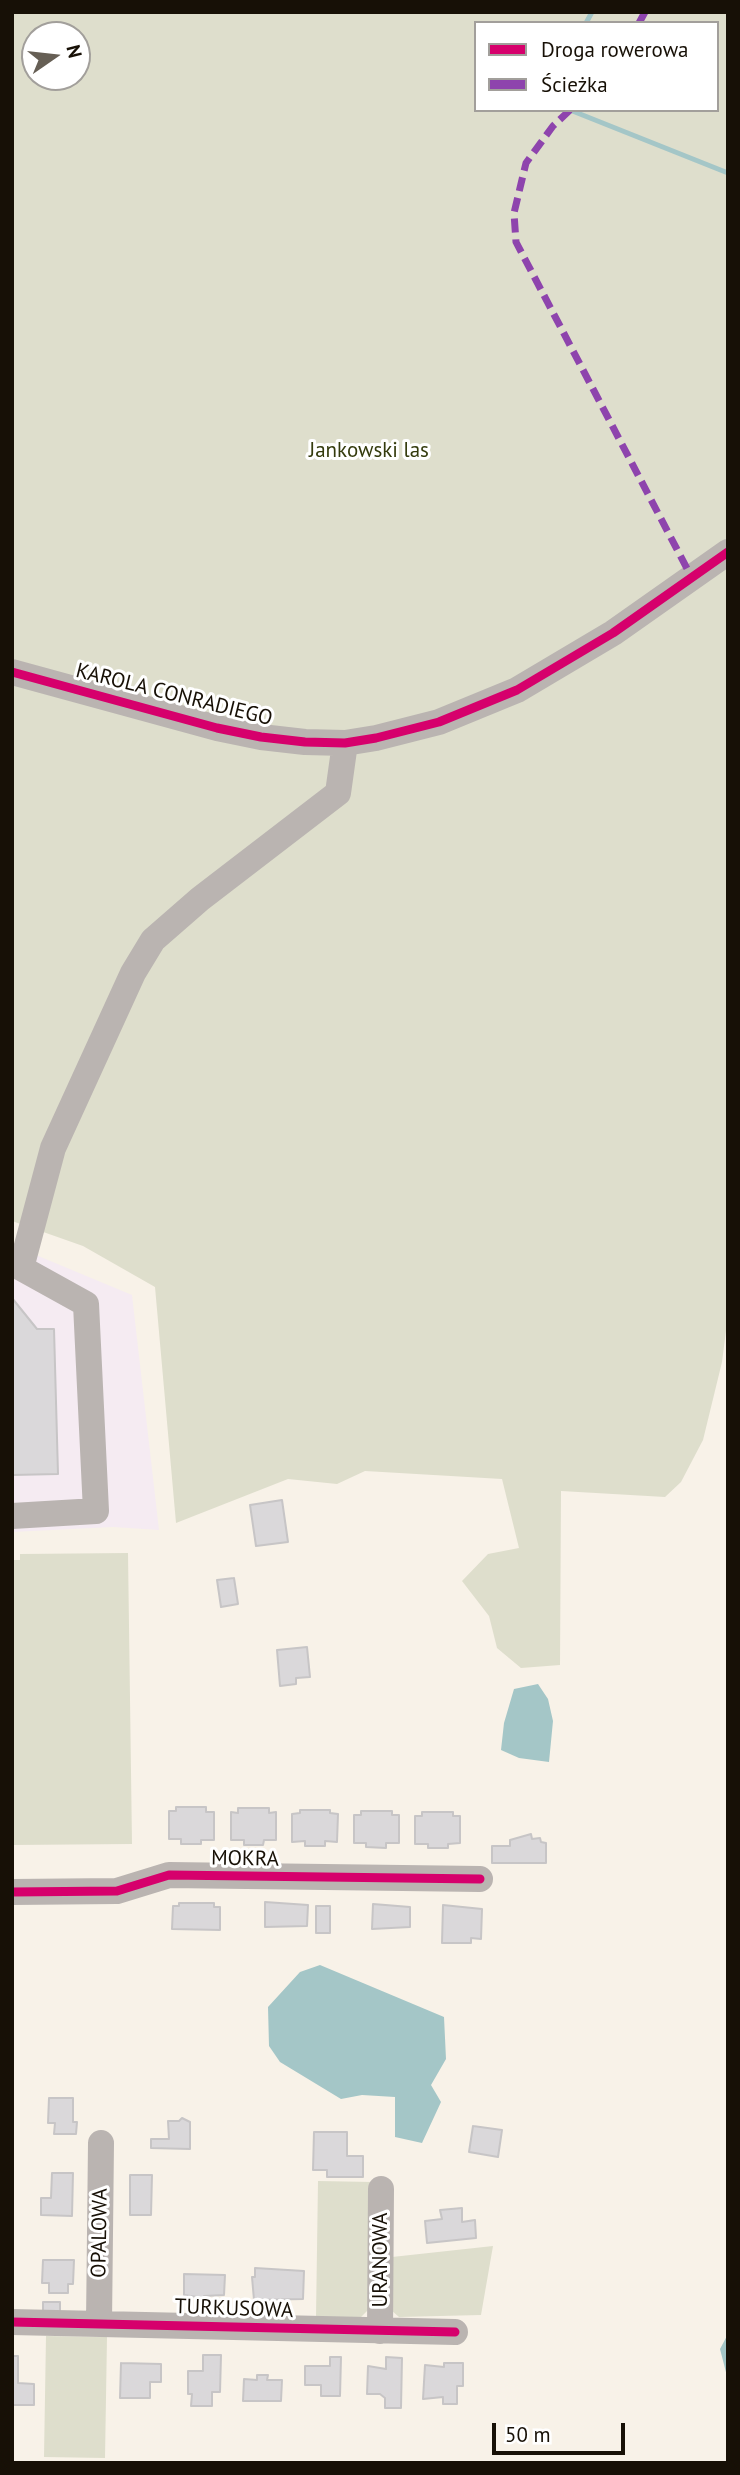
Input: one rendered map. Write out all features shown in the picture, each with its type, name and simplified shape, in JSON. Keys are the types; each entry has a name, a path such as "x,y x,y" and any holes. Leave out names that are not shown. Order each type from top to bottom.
{"street":[{"name":"KAROLA CONRADIEGO","path":"12,672 217,728 294,741 345,743 407,732 477,708 517,690 613,633 728,552"},
{"path":"12,1516 96,1511 86,1304 17,1272 22,1226 53,1148 132,973 153,940 200,899 338,793 345,743"},
{"name":"MOKRA","path":"12,1892 117,1891 169,1875 480,1879"},
{"name":"OPALOWA","path":"99,2323 101,2143"},
{"name":"URANOWA","path":"380,2331 381,2189"},
{"name":"TURKUSOWA","path":"12,2322 455,2332"}],"shaded area":[{"path":"12,1245 132,1295 159,1530 113,1527 12,1532"}],"green space":[{"name":"Jankowski las","path":"12,12 728,12 728,1315 722,1362 703,1440 681,1482 665,1497 561,1491 560,1665 521,1668 497,1648 489,1616 462,1581 488,1554 519,1548 502,1479 365,1471 337,1484 288,1479 176,1523 155,1287 83,1246 12,1221"},
{"path":"128,1553 132,1844 12,1845 12,1560 20,1560 20,1554"},
{"path":"318,2181 372,2182 370,2308 360,2318 316,2317"},
{"path":"493,2246 481,2315 399,2317 391,2310 392,2257"},
{"path":"46,2336 107,2337 105,2458 44,2457"}],"water":[{"path":"538,1684 548,1699 553,1721 549,1762 519,1758 501,1750 504,1723 514,1689"},
{"path":"320,1965 444,2017 446,2059 431,2085 441,2102 422,2143 395,2137 395,2097 362,2095 341,2099 280,2062 269,2046 268,2007 300,1972"},
{"path":"728,2334 728,2380 720,2349"}],"building":[{"path":"12,1298 37,1329 54,1329 58,1474 12,1475"},
{"path":"282,1500 288,1542 256,1546 250,1505"},
{"path":"234,1578 238,1604 221,1607 217,1580"},
{"path":"307,1647 310,1677 296,1678 296,1684 280,1686 277,1650"},
{"path":"176,1807 206,1807 206,1812 214,1812 214,1840 201,1840 201,1844 181,1844 181,1839 169,1839 169,1811 176,1811"},
{"path":"238,1808 269,1808 269,1813 276,1812 276,1840 264,1840 263,1845 244,1845 244,1840 231,1840 231,1812 238,1813"},
{"path":"300,1810 330,1810 330,1813 338,1814 337,1842 325,1841 325,1846 305,1846 305,1841 292,1842 292,1814 300,1813"},
{"path":"361,1811 392,1811 392,1815 399,1815 399,1843 386,1843 386,1848 354,1843 354,1815 361,1815"},
{"path":"422,1812 453,1812 453,1816 460,1816 460,1843 448,1844 448,1848 428,1848 428,1844 415,1844 415,1816 422,1816"},
{"path":"531,1834 532,1839 540,1838 541,1842 546,1843 546,1863 492,1863 492,1846 510,1846 510,1840"},
{"path":"265,1902 308,1905 307,1926 265,1927"},
{"path":"179,1903 214,1903 214,1907 220,1907 220,1930 172,1929 173,1906 179,1906"},
{"path":"373,1904 410,1907 410,1927 372,1929"},
{"path":"443,1905 482,1909 481,1939 471,1938 471,1943 442,1943"},
{"path":"316,1906 330,1906 330,1933 316,1933"},
{"path":"49,2098 73,2098 76,2134 54,2134 55,2123 48,2123"},
{"path":"182,2118 190,2122 190,2149 151,2148 151,2139 169,2139 168,2121 179,2121"},
{"path":"473,2126 502,2130 498,2157 469,2152"},
{"path":"314,2132 347,2132 347,2156 363,2156 363,2177 327,2177 327,2170 313,2170"},
{"path":"52,2173 73,2173 72,2216 41,2215 41,2198 51,2198"},
{"path":"130,2175 152,2175 151,2215 130,2215"},
{"path":"462,2208 462,2222 475,2220 476,2238 427,2243 425,2221 442,2219 440,2210"},
{"path":"43,2260 74,2260 73,2284 68,2284 68,2293 49,2293 49,2283 42,2283"},
{"path":"255,2268 304,2271 303,2299 254,2300 252,2277 255,2277"},
{"path":"184,2274 225,2275 224,2295 203,2298 184,2295"},
{"path":"43,2302 60,2302 60,2312 43,2312"},
{"path":"203,2355 221,2355 220,2392 212,2392 212,2406 191,2406 188,2371 203,2371"},
{"path":"12,2356 18,2356 18,2383 34,2384 34,2405 12,2405"},
{"path":"330,2357 341,2357 340,2396 321,2396 321,2385 305,2385 305,2366 330,2366"},
{"path":"386,2357 402,2358 401,2408 385,2408 385,2398 380,2394 367,2394 368,2366 386,2369"},
{"path":"121,2363 161,2364 161,2382 150,2382 150,2398 120,2398"},
{"path":"444,2363 463,2363 463,2386 457,2386 457,2404 443,2404 443,2397 423,2399 425,2365 444,2367"},
{"path":"257,2375 268,2375 267,2380 282,2380 281,2401 243,2401 244,2379 257,2380"}],"waterway":[{"path":"587,21 592,12"},
{"path":"575,112 728,173"}],"marked path":[{"path":"640,21 645,12"},
{"path":"568,112 553,126 526,163 514,213 516,242 692,578"}],"cycle path":[{"path":"12,672 217,728 261,737 345,743 376,738 439,722 517,690 613,633 728,552"},
{"path":"12,1892 117,1891 169,1875 480,1879"},
{"path":"12,2322 455,2332"}]}
